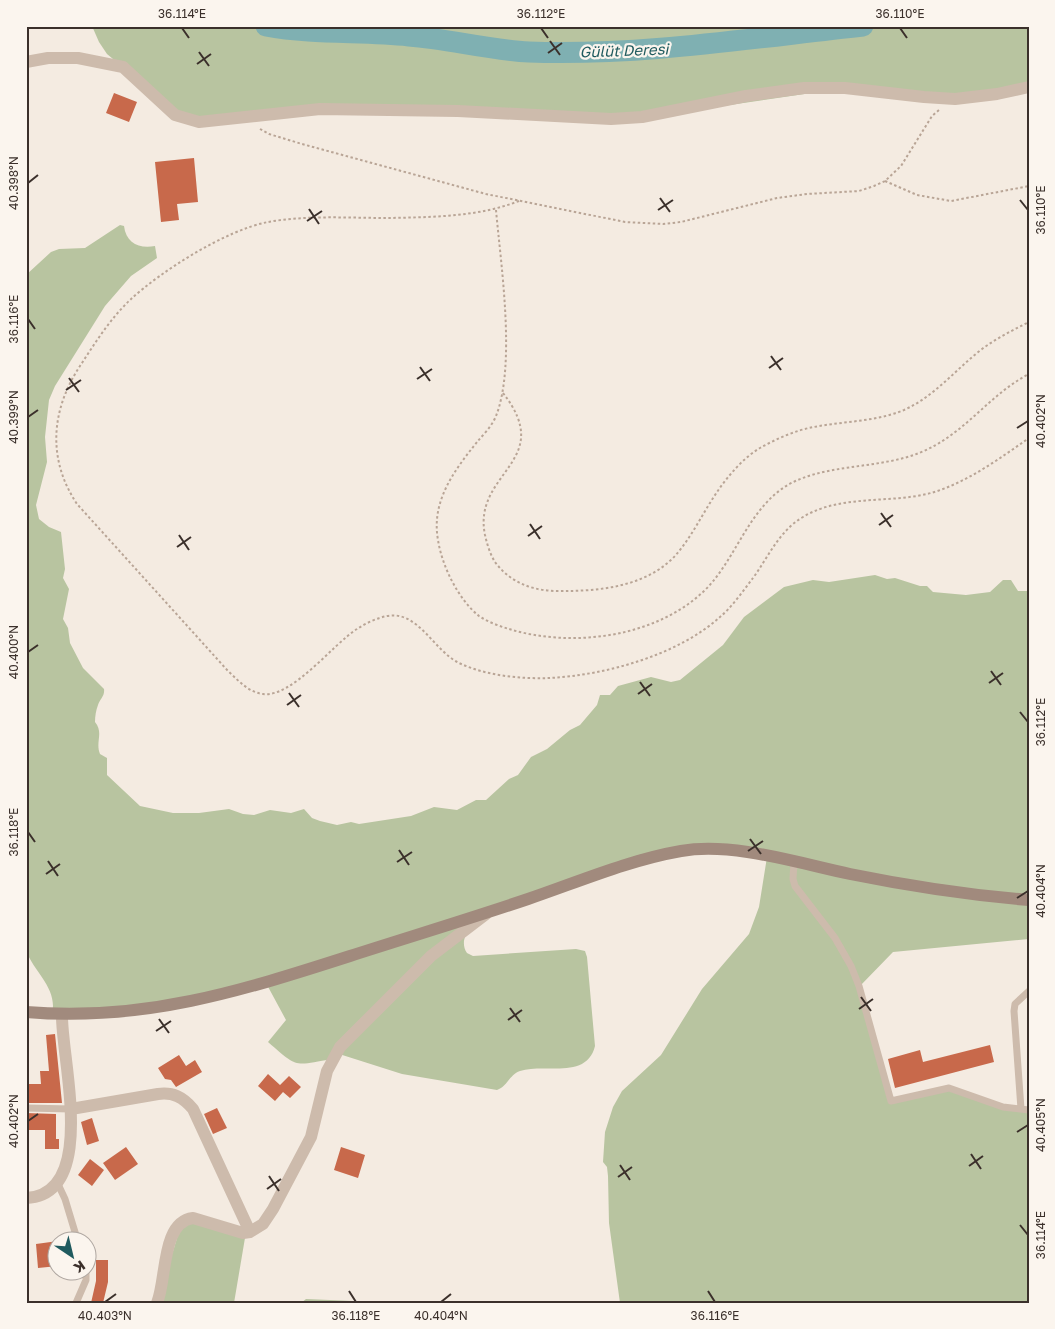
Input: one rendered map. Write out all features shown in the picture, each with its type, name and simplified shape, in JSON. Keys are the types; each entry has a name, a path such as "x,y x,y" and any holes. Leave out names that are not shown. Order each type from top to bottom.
{"street":[{"path":"26,62 48,58 78,58 122,67 137,78 162,105 186,120 199,122 320,109 458,111 611,118 642,117 746,96 804,88 845,88 955,99 997,94 1029,87"},
{"path":"26,1012 62,1015 140,1010 216,997 488,912 618,868 681,851 723,850 794,862 914,887 1029,900"},
{"path":"157,1303 163,1283 170,1237 182,1222 193,1218 234,1231 250,1232 263,1224 311,1137 327,1071 340,1047 431,956 488,912"},
{"path":"26,1198 42,1194 57,1182 69,1155 72,1134 71,1109 62,1015"},
{"path":"71,1109 166,1093 181,1098 193,1109 250,1232"}],"lane":[{"path":"794,862 793,879 795,886 845,953 860,986 891,1101 949,1088 1002,1107 1025,1109 1014,1011 1015,1004 1029,991"},
{"path":"26,1108 71,1109"},
{"path":"57,1182 65,1199 75,1232"},
{"path":"76,1303 85,1282"}],"path":[{"path":"248,117 259,128 286,139 430,180 519,201 642,225 681,222 776,198 859,191 885,181 901,166 932,116 955,99"},
{"path":"885,181 917,195 951,201 967,200 1029,186"},
{"path":"519,201 496,210 435,217 296,218 244,229 186,260 130,300 96,342 76,371 57,415 55,430 61,474 66,489 77,504 228,671 252,691 270,694 280,691 302,676 358,628 390,616 400,616 412,622 435,646 456,662 496,675 551,678 627,664 670,648 696,635 721,616 753,578 785,530 803,517 822,508 838,504 930,493 959,482 1029,438"},
{"path":"496,210 505,320 502,392 496,418 458,466 445,488 437,516 438,539 443,561 452,580 479,615 495,624 524,634 586,637 622,633 653,623 680,610 705,591 728,562 759,511 784,488 822,472 892,462 919,453 949,437 968,423 1009,386 1029,374"},
{"path":"502,392 517,415 522,439 516,459 484,504 482,523 486,544 494,559 505,574 517,583 535,589 554,592 614,588 656,571 672,558 690,536 723,483 759,449 784,436 812,427 860,422 902,411 939,388 981,350 1029,322"}],"green space":[{"path":"92,26 1029,26 1029,87 955,99 845,88 668,114 321,109 186,120 107,54"},
{"path":"120,225 124,226 130,241 144,247 155,246 157,258 131,276 105,306 55,386 49,400 45,437 47,462 36,505 39,519 49,527 61,532 65,569 63,578 69,589 63,619 68,628 70,643 83,668 104,689 95,715 95,722 99,730 98,745 100,754 107,758 107,775 140,806 173,813 199,813 229,809 243,814 254,815 270,810 291,813 304,809 312,818 337,825 351,822 359,824 411,816 434,807 457,810 476,800 486,800 509,779 518,775 531,757 547,749 570,730 580,725 597,705 600,695 610,695 618,686 651,677 671,682 680,680 723,645 744,617 784,587 813,580 829,582 875,575 927,586 933,592 966,595 990,592 1003,580 1011,580 1018,591 1029,591 1029,939 893,952 860,986 891,1100 949,1088 1003,1107 1029,1110 1029,1303 620,1303 609,1223 607,1167 603,1162 605,1132 613,1107 622,1091 661,1055 702,989 749,934 759,907 767,857 681,851 488,912 466,935 464,947 467,953 473,956 576,949 585,951 595,1046 590,1057 583,1063 574,1067 520,1071 497,1090 402,1074 336,1053 332,1059 303,1064 291,1061 268,1042 286,1020 266,983 216,997 52,1014 53,1005 49,989 26,951 26,275 51,252 59,249 85,248"},
{"path":"182,1222 246,1232 234,1303 157,1303"},
{"path":"306,1299 377,1302 379,1303 301,1303"}],"building":[{"path":"114,93 137,102 129,122 106,113"},
{"path":"194,158 198,202 177,204 179,220 161,222 155,162"},
{"path":"55,1034 62,1103 26,1103 26,1084 41,1084 40,1071 49,1071 46,1035"},
{"path":"990,1045 994,1062 895,1088 888,1059 920,1050 923,1062"},
{"path":"179,1055 186,1066 195,1060 202,1072 176,1087 171,1080 165,1079 158,1068"},
{"path":"268,1074 280,1085 289,1076 301,1087 290,1098 283,1092 275,1101 258,1086"},
{"path":"217,1108 227,1128 213,1134 204,1114"},
{"path":"26,1113 56,1114 56,1139 59,1139 59,1149 45,1149 45,1130 26,1130"},
{"path":"92,1118 99,1141 87,1145 81,1122"},
{"path":"126,1147 138,1164 115,1180 103,1163"},
{"path":"341,1147 365,1155 358,1178 334,1170"},
{"path":"90,1159 104,1170 92,1186 78,1175"},
{"path":"48,1242 48,1267 38,1268 36,1244"},
{"path":"98,1260 108,1260 108,1282 103,1303 91,1303 96,1282 98,1282"}],"waterway":[{"name":"Gülüt Deresi","path":"266,26 302,31 424,37 514,51 571,53 655,49 863,26"}]}
